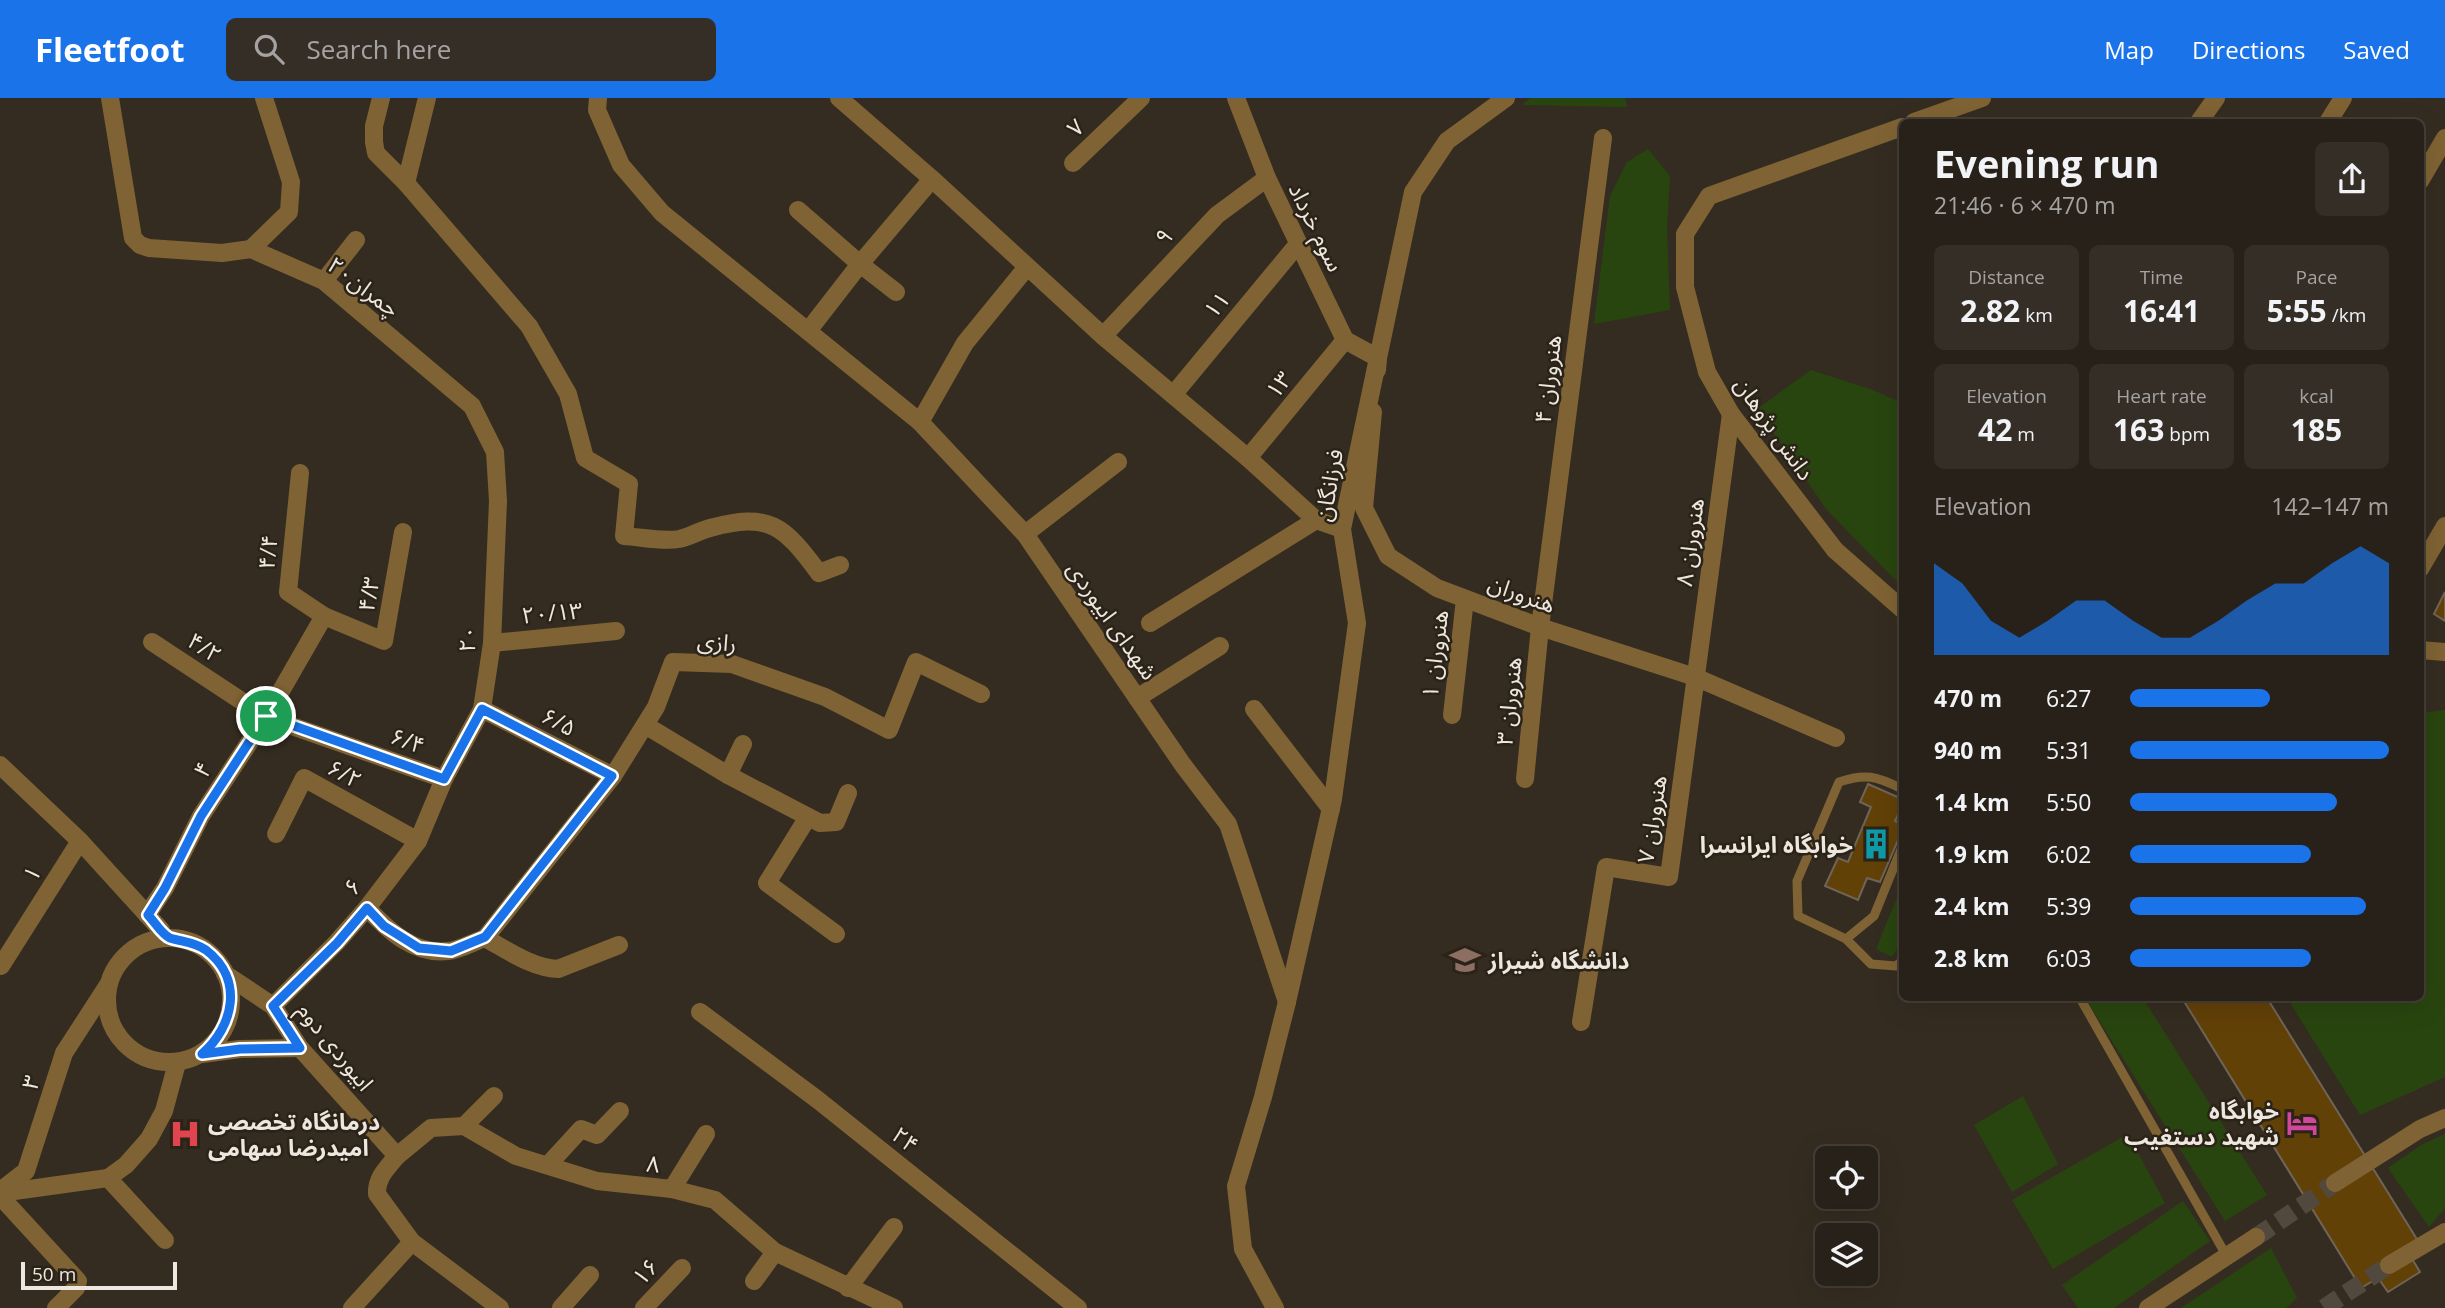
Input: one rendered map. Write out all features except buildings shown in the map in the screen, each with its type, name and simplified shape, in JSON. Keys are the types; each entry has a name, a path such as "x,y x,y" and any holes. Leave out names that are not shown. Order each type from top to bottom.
{"street":[{"name":"چمران۲۰","path":"110,98 133,238 140,245 149,248 222,253 251,249 324,281 472,407 495,452 498,494"},
{"path":"251,249 289,212 291,182 264,98"},
{"path":"381,98 374,126 376,153 529,326 568,394 585,458 629,484 624,536 678,539 709,528 745,521 771,523 797,544 818,573 840,565"},
{"path":"405,183 427,98"},
{"name":"شهدای ابیوردی","path":"598,98 597,110 621,165 662,213 920,422 1025,534 1183,765 1228,824 1287,1002"},
{"name":"۷","path":"1073,163 1141,98"},
{"name":"سوم خرداد","path":"1236,98 1267,178 1345,340"},
{"name":"فرزانگان","path":"1287,1002 1331,809 1357,623 1342,529 1413,192 1447,141 1506,98"},
{"path":"1922,119 1982,98"},
{"path":"2201,119 2216,98"},
{"path":"2330,119 2343,98"},
{"path":"842,99 1103,335 1248,458 1316,520 1342,529"},
{"name":"دانش پژوهان","path":"1899,128 1709,196 1685,234 1685,287 1688,299 1707,372 1731,414 1835,550 1899,606"},
{"name":"هنروران ۴","path":"1540,626 1603,138"},
{"path":"2424,174 2445,138"},
{"name":"۹","path":"1103,335 1217,215 1267,178"},
{"path":"808,331 860,264 933,179"},
{"path":"798,210 896,292"},
{"path":"324,281 356,240"},
{"name":"۱۱","path":"1173,395 1298,244"},
{"path":"920,422 965,343 1027,267"},
{"path":"1345,340 1378,358"},
{"name":"۱۳","path":"1248,458 1345,340"},
{"name":"هنروران","path":"1378,358 1364,508 1388,556 1437,588 1540,626 1695,677 1836,738"},
{"name":"هنروران ۸","path":"1695,677 1731,414"},
{"path":"1025,534 1118,462"},
{"name":"۴/۴","path":"299,473 288,592 324,616"},
{"name":"۲۰","path":"444,779 482,709 492,643 498,494"},
{"path":"1150,623 1316,520"},
{"path":"2424,562 2445,526"},
{"name":"۴/۳","path":"324,616 384,641 403,532"},
{"name":"هنروران ۱","path":"1452,715 1465,599"},
{"name":"۴","path":"148,915 165,888 201,816 266,716 324,616"},
{"name":"هنروران ۳","path":"1525,779 1540,626"},
{"name":"۲۰/۱۳","path":"492,643 616,631"},
{"name":"۴/۲","path":"152,642 266,716 356,748"},
{"path":"1137,698 1220,646"},
{"path":"2424,650 2445,652"},
{"name":"رازی","path":"485,937 612,776 656,707 673,662 732,664 825,697 889,730 916,662 981,695"},
{"name":"هنروران ۷","path":"1581,1022 1606,867 1669,877 1695,677"},
{"name":"۶/۵","path":"482,709 612,776"},
{"path":"1254,709 1331,809"},
{"path":"645,725 728,775 820,823 836,822 848,793"},
{"path":"728,775 743,744"},
{"name":"۶/۴","path":"356,748 444,779"},
{"path":"0,765 80,841 165,934 192,942 212,955 225,974 231,1004 228,1018 218,1038 202,1054"},
{"name":"۶/۲","path":"276,834 304,778 418,841"},
{"name":"۶","path":"273,1006 337,943 418,841 444,779"},
{"path":"808,817 767,883 836,934"},
{"name":"۱","path":"1,966 80,841"},
{"path":"367,908 384,926 419,948 451,951 485,937 517,956 550,969 558,969 619,945"},
{"path":"165,934 130,951 113,972 108,985 107,1012 118,1037 126,1047 150,1060 177,1063 202,1054 240,1049 300,1048"},
{"name":"ابیوردی دوم","path":"225,974 273,1006 300,1048 397,1156"},
{"name":"۳","path":"0,1194 26,1171 64,1053 108,985"},
{"path":"1275,1308 1243,1249 1236,1186 1263,1097 1287,1002"},
{"name":"۲۴","path":"700,1012 818,1100 1079,1308"},
{"path":"0,1194 108,1178 126,1165 149,1139 164,1111 177,1063"},
{"path":"494,1096 464,1126 431,1128 397,1156 380,1177 377,1194 412,1242 500,1308"},
{"path":"548,1165 581,1129 597,1135 620,1111"},
{"path":"2335,1183 2420,1129 2445,1118"},
{"name":"۸","path":"464,1126 516,1156 597,1181 672,1189 716,1200 775,1252 894,1308"},
{"path":"672,1189 706,1134"},
{"path":"108,1178 165,1240"},
{"path":"0,1194 78,1281 76,1287 56,1308"},
{"path":"848,1288 894,1227"},
{"path":"2389,1265 2445,1232"},
{"path":"2148,1308 2256,1237"},
{"path":"352,1308 412,1242"},
{"path":"754,1281 775,1252"},
{"name":"۱۶","path":"644,1308 682,1268"},
{"path":"561,1308 590,1275"}],"lane":[{"path":"1899,787 1883,779 1859,775 1839,782 1797,881 1798,916 1846,939 1871,964 1896,966 1899,964"},
{"path":"1846,939 1874,916 1899,854"},
{"path":"2082,1001 2226,1255"}],"green space":[{"path":"1530,98 1625,98 1627,107 1522,105"},
{"path":"1648,149 1670,176 1667,227 1670,310 1594,324 1610,196 1627,162"},
{"path":"1811,370 1873,390 1899,402 1899,584 1827,510 1757,409"},
{"path":"2445,710 2445,1077 2360,1115 2289,1001 2424,1001 2424,713"},
{"path":"1899,892 1899,946 1892,957 1876,949"},
{"path":"2087,1001 2145,1001 2267,1195 2225,1221"},
{"path":"2023,1096 2058,1164 2012,1192 1974,1125"},
{"path":"2128,1134 2165,1203 2053,1269 2012,1200"},
{"path":"2445,1134 2445,1208 2429,1227 2388,1168 2421,1145"},
{"path":"2183,1201 2210,1241 2114,1308 2078,1308 2062,1285"},
{"path":"2271,1248 2297,1298 2286,1308 2181,1308"}],"tunnel":[{"path":"2256,1237 2335,1183"},
{"path":"2324,1308 2389,1265"}],"place":[{"name":"خوابگاه ایرانسرا","path":"1876,844"},
{"name":"دانشگاه شیراز","path":"1465,960"},
{"name":"خوابگاه شهید دستغیب","path":"2302,1123"},
{"name":"درمانگاه تخصصی امیدرضا سهامی","path":"185,1134"}],"route":[{"path":"482,709 612,776 485,937 451,951 419,948 384,926 367,908 337,943 273,1006 300,1048 240,1049 202,1054 222,1032 228,1018 230,989 225,974 212,955 192,942 168,938 148,915 165,888 201,816 266,716 444,779 482,709"}]}
